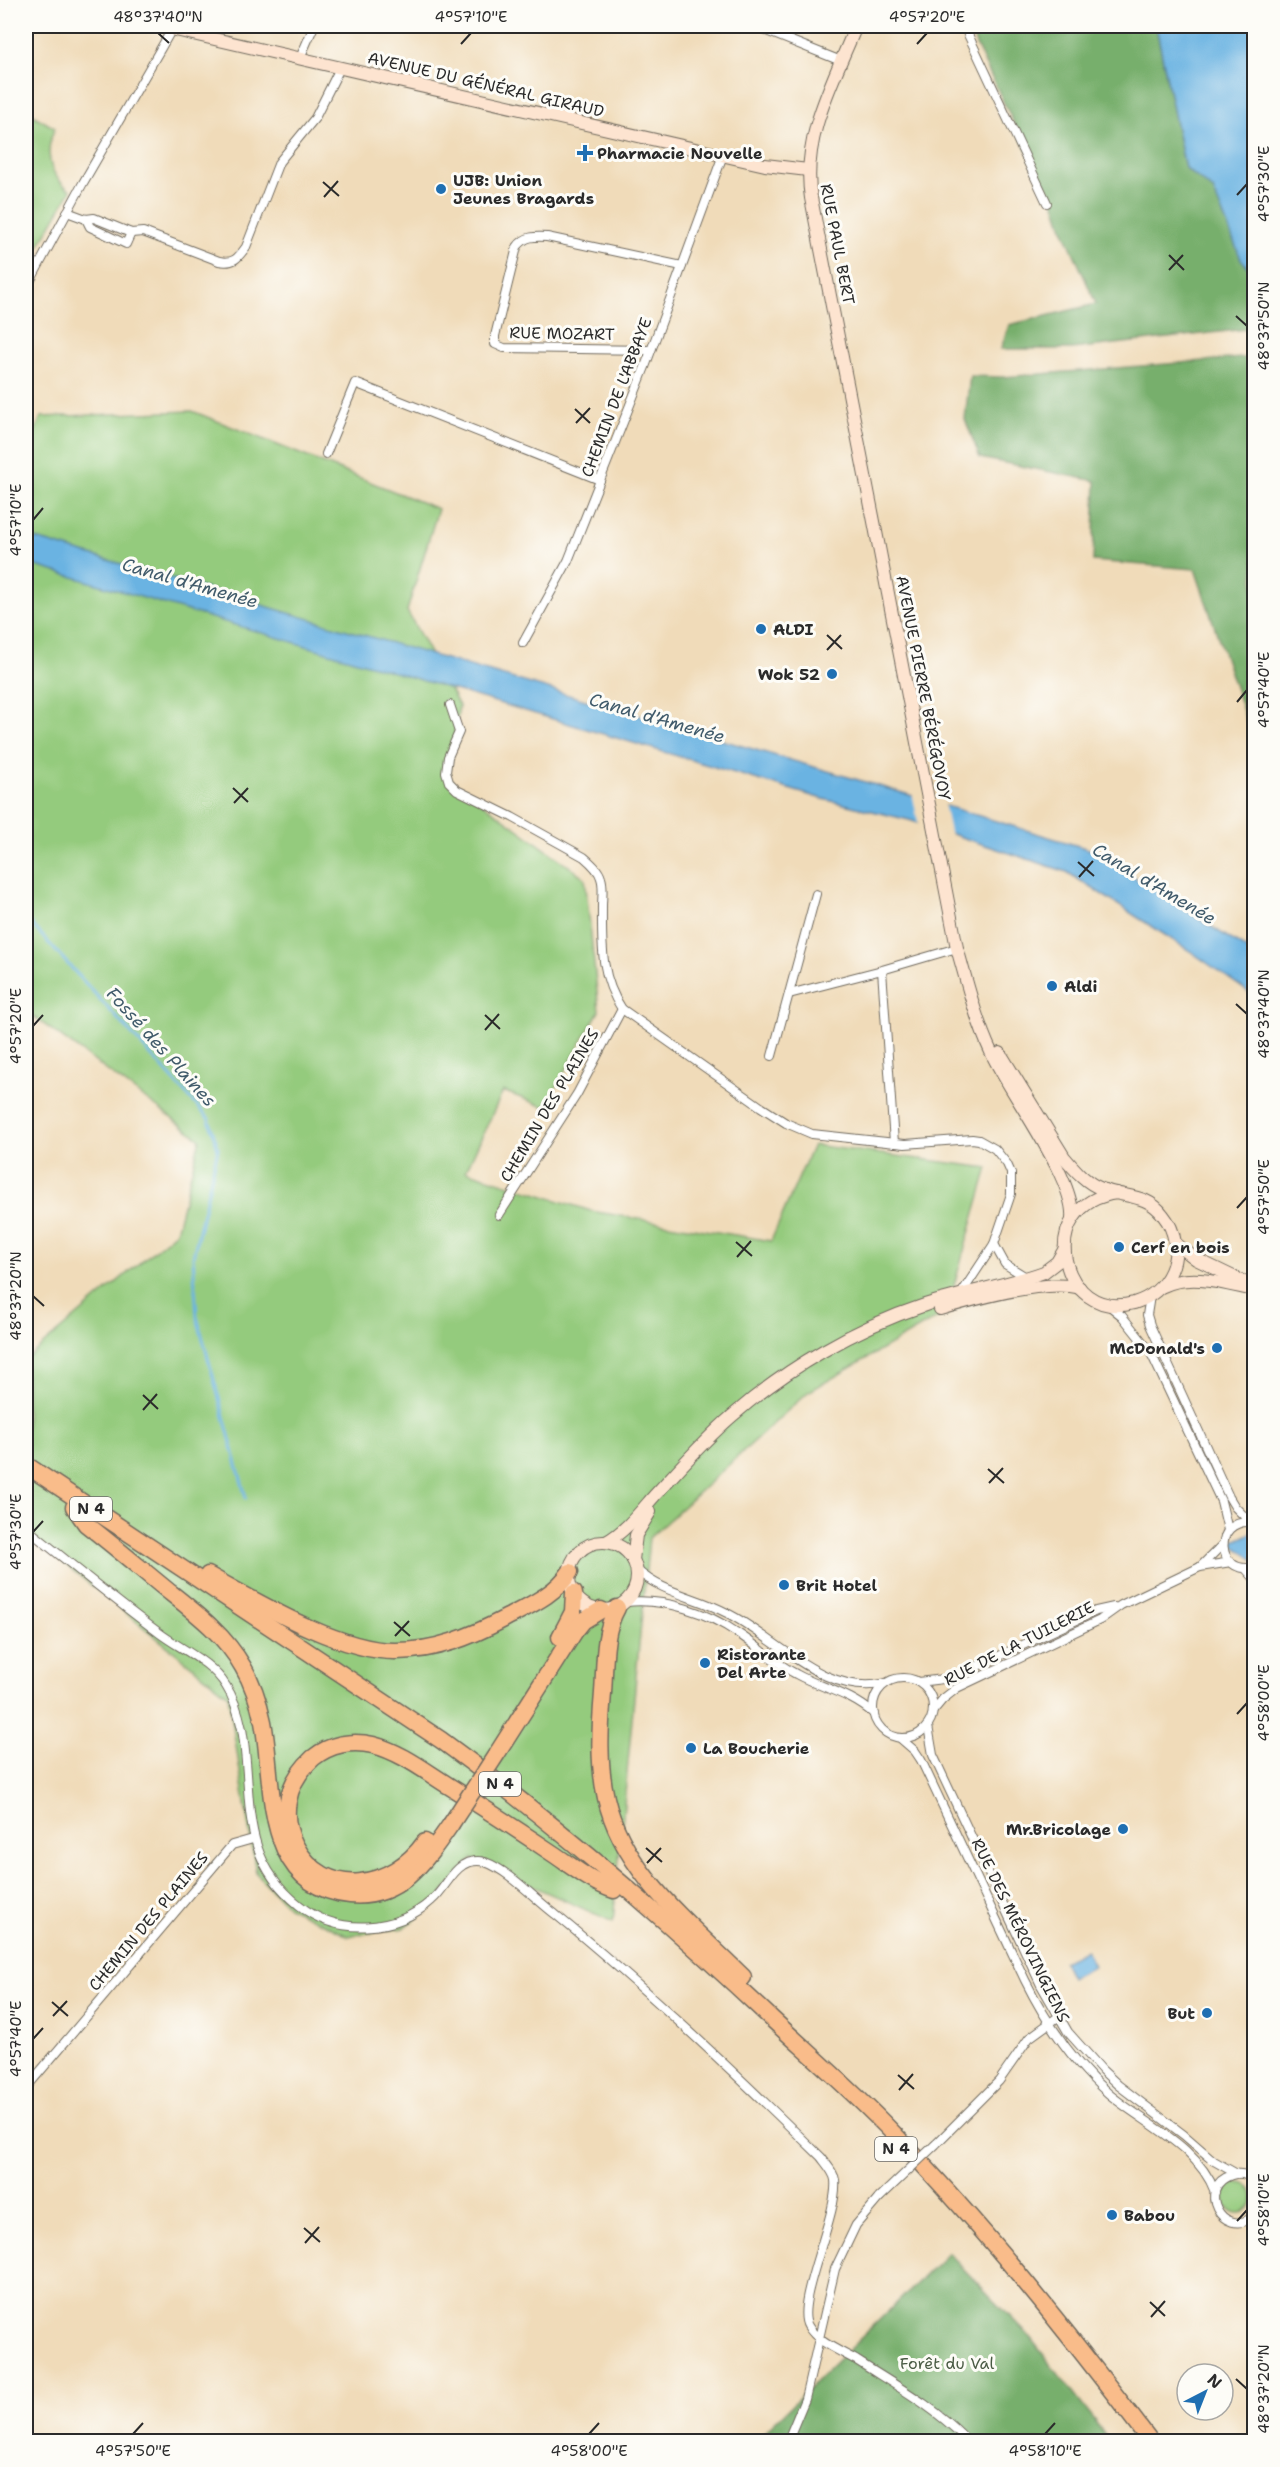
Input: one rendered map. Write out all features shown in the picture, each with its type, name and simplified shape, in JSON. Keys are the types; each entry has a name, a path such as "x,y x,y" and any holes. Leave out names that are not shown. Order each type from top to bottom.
{"highway":[{"name":"N 4","path":"26,1465 441,1740 493,1778 692,1945 891,2131 935,2178 1093,2365 1151,2442"},
{"name":"N 4","path":"26,1475 437,1749 493,1791 615,1890 723,1984 884,2137 929,2184 1086,2371 1141,2442"},
{"path":"74,1508 86,1524 202,1619 233,1651 252,1684 260,1708 279,1839 288,1856 311,1882 325,1890 352,1896 372,1894 388,1889 403,1882 418,1870 567,1626 573,1612 574,1593"},
{"path":"157,1552 176,1557 309,1627 342,1641 394,1651 418,1650 447,1644 472,1635 554,1590 570,1572"},
{"path":"493,1748 583,1621 615,1607"},
{"path":"615,1607 608,1629 600,1730 603,1779 607,1800 620,1836 641,1872 659,1893 798,2032 811,2055"},
{"path":"447,1820 403,1867 384,1877 359,1883 342,1882 323,1875 309,1864 292,1840 286,1808 293,1785 300,1773 319,1753 344,1744 370,1744 384,1748 415,1765 519,1830 596,1884 615,1890"}],"main road":[{"name":"AVENUE DU GÉNÉRAL GIRAUD","path":"158,26 723,155 783,168 808,170"},
{"name":"RUE PAUL BERT","path":"845,368 811,198 808,170 819,117 856,26"},
{"name":"AVENUE PIERRE BÉRÉGOVOY","path":"845,368 957,948 977,1012"},
{"path":"977,1012 1010,1072 1064,1157 1083,1177 1096,1186 1117,1193 1134,1195 1155,1206 1170,1225 1175,1243 1171,1271 1160,1287 1150,1296 1129,1304 1096,1300 1080,1288 1071,1277 1064,1250 1065,1237 1072,1220 1079,1211 1096,1198 1117,1193"},
{"path":"977,1012 985,1038 1003,1076 1063,1178 1072,1204 1072,1220"},
{"path":"1175,1243 1196,1259 1254,1289"},
{"path":"1064,1250 1057,1262 1049,1269 923,1305 859,1332 767,1388 701,1445 622,1531 606,1542 586,1547 572,1562 569,1579 574,1593 590,1608 615,1607 636,1587 636,1535 646,1516 707,1450 737,1422 771,1394 807,1371 864,1339 926,1313 1041,1286 1064,1285 1080,1288"},
{"path":"1160,1287 1178,1281 1196,1280 1254,1289"},
{"path":"606,1542 622,1548 635,1565"}],"street":[{"path":"300,58 314,26"},
{"path":"754,26 841,61"},
{"path":"964,26 1047,203"},
{"path":"26,289 67,212 172,29"},
{"path":"67,212 86,219 94,218 131,233 142,232 229,263 238,258 246,247 279,162 318,113 340,68"},
{"name":"CHEMIN DE L'ABBAYE","path":"523,643 567,561 651,350 723,155"},
{"name":"RUE MOZART","path":"651,350 499,347 495,344 517,247 521,240 528,237 547,237 682,266"},
{"path":"327,454 355,383 600,480"},
{"path":"450,705 459,732 448,757 446,772 449,782 457,790 584,857 594,866 602,879 605,974 611,993 622,1008 786,1123 812,1134 921,1144 972,1139 989,1144 1001,1155 1011,1173 1012,1184 1008,1205 994,1244 961,1294"},
{"path":"772,1056 816,894"},
{"path":"789,994 957,948"},
{"path":"882,970 894,1143"},
{"name":"CHEMIN DES PLAINES","path":"499,1215 577,1094 622,1008"},
{"path":"994,1244 1005,1264 1026,1277"},
{"path":"1150,1296 1147,1315 1150,1326 1229,1497 1235,1507 1252,1522"},
{"path":"1106,1303 1122,1316 1150,1351 1221,1501 1228,1530 1223,1545 1227,1557 1231,1562 1250,1568 1254,1578"},
{"path":"1228,1530 1238,1523 1252,1522"},
{"path":"26,1528 160,1634 205,1663 228,1687 240,1721 246,1753 247,1795 253,1839 262,1860 284,1892 313,1915 343,1925 379,1926 399,1922 431,1902 465,1863 480,1861 496,1867 574,1930 697,2037 821,2157 835,2178 835,2200 816,2265 805,2311 805,2322 818,2337 915,2397 950,2423 964,2437 964,2442"},
{"name":"RUE DE LA TUILERIE","path":"1200,1567 1223,1545"},
{"name":"RUE DE LA TUILERIE","path":"918,1682 952,1678 1096,1611 1120,1605 1200,1567 1231,1562"},
{"path":"615,1607 662,1602 715,1620 741,1635 788,1670 848,1695 874,1714 883,1730 900,1738 916,1736 928,1726 933,1711 930,1694 918,1682 902,1678 876,1686 852,1684 811,1668 789,1656 744,1622 716,1607 656,1585 635,1565"},
{"name":"RUE DE LA TUILERIE","path":"933,1711 957,1688 1100,1620 1120,1605"},
{"path":"874,1714 874,1700 886,1683"},
{"name":"RUE DES MÉROVINGIENS","path":"928,1726 933,1755 1058,2017 1080,2047 1118,2085 1185,2135 1214,2161 1237,2174"},
{"name":"RUE DES MÉROVINGIENS","path":"900,1738 908,1743 921,1760 1048,2024 1071,2055 1101,2086 1198,2163 1210,2180 1215,2192 1215,2204 1226,2219 1238,2223 1245,2222 1254,2216"},
{"name":"CHEMIN DES PLAINES","path":"26,2088 232,1845 253,1839"},
{"path":"787,2442 805,2399 835,2269 856,2225 879,2198 999,2081 1029,2037 1058,2017"},
{"path":"1215,2192 1222,2180 1237,2174 1253,2177"}],"green space":[{"path":"969,26 1156,26 1185,168 1213,190 1242,258 1254,275 1254,328 1072,349 1001,349 1009,325 1096,304 1064,231 1052,195 1037,171"},
{"path":"26,111 55,128 50,145 50,162 57,178 71,190 26,269"},
{"path":"1254,357 1254,743 1195,569 1093,561 1096,481 980,458 965,419 970,376 1003,377"},
{"path":"192,411 438,509 407,611 459,706 448,778 585,878 599,1011 545,1107 503,1091 466,1171 591,1211 771,1241 813,1145 988,1168 946,1313 808,1392 649,1538 613,1922 472,1859 431,1907 404,1928 348,1936 288,1907 256,1873 228,1695 26,1533 26,1359 176,1232 200,1139 26,1011 26,452 41,417"},
{"path":"1239,2183 1250,2187 1254,2198 1250,2209 1239,2213 1228,2209 1224,2198 1228,2187"},
{"name":"Forêt du Val","path":"948,2253 1029,2336 1110,2441 754,2442"}],"water":[{"path":"1156,26 1254,26 1254,275 1241,259 1213,190 1185,168"},
{"name":"Canal d'Amenée","path":"26,536 1092,850 1254,954 1254,996 1190,951 1067,872 909,820 819,798 26,563"},
{"path":"1254,1532 1254,1560 1230,1543"},
{"path":"1086,1950 1094,1966 1071,1978 1063,1962"}],"pier":[{"path":"912,792 944,803 951,837 919,827"}],"waterway":[{"name":"Fossé des Plaines","path":"26,918 209,1119 218,1148 193,1257 197,1317 246,1498"}],"place":[{"name":"Pharmacie Nouvelle","path":"585,153"},
{"name":"UJB: Union Jeunes Bragards","path":"441,189"},
{"name":"ALDI","path":"761,629"},
{"name":"Wok 52","path":"832,674"},
{"name":"Aldi","path":"1052,986"},
{"name":"Cerf en bois","path":"1119,1247"},
{"name":"McDonald's","path":"1217,1348"},
{"name":"Brit Hotel","path":"784,1585"},
{"name":"Ristorante Del Arte","path":"705,1663"},
{"name":"La Boucherie","path":"691,1748"},
{"name":"Mr.Bricolage","path":"1123,1829"},
{"name":"But","path":"1207,2013"},
{"name":"Babou","path":"1112,2215"}]}
